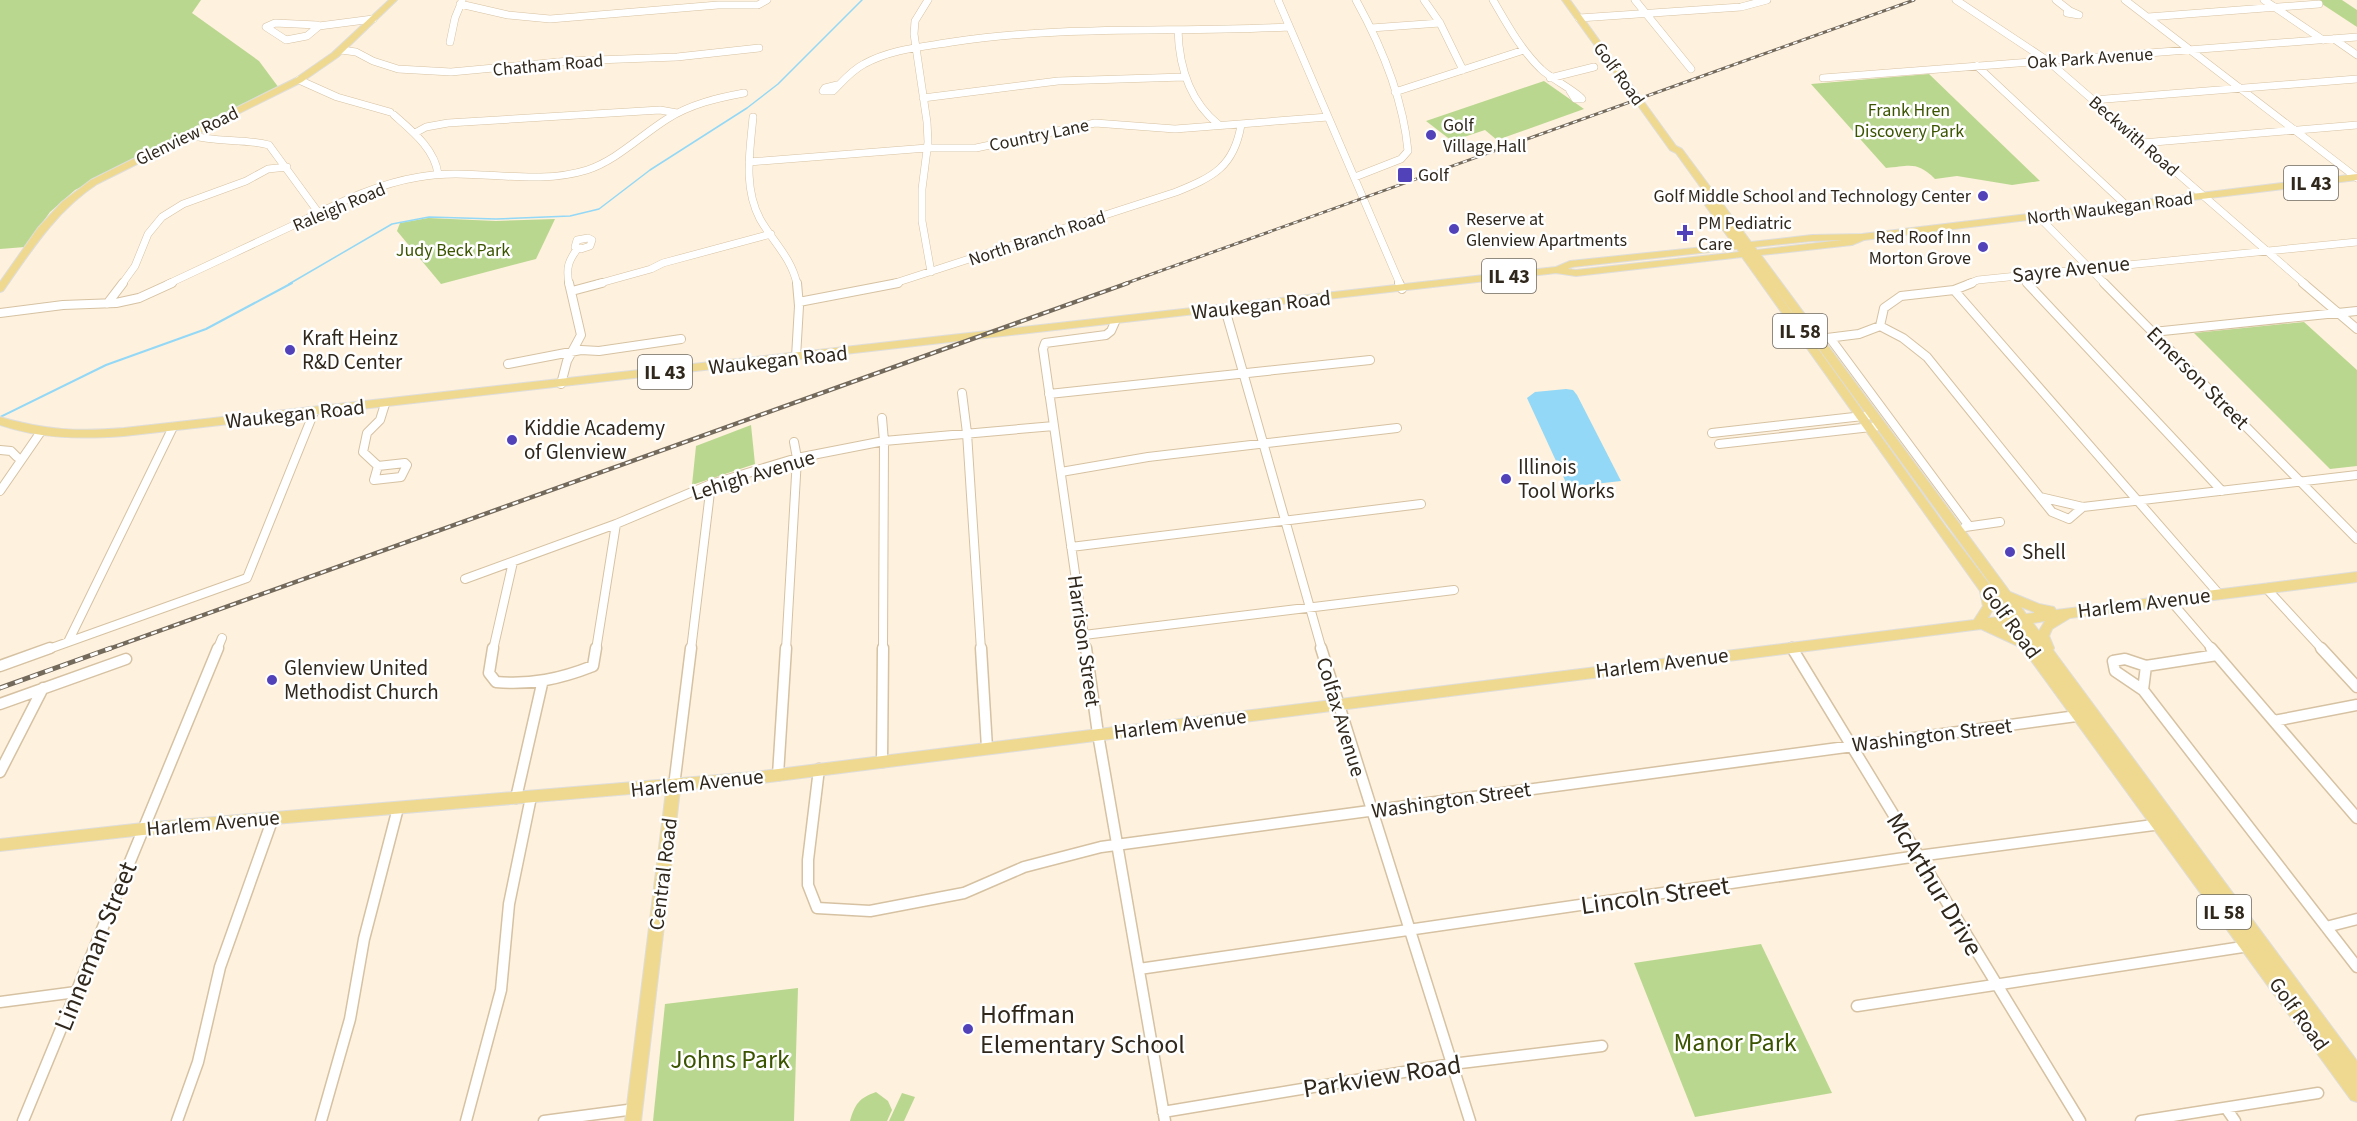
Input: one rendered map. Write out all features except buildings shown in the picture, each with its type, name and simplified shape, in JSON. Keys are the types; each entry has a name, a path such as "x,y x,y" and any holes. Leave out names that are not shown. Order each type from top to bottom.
{"main road":[{"name":"Glenview Road","path":"0,289 64,202 94,182 298,80 341,50 393,0"},
{"name":"Golf Road","path":"1566,0 1673,148 1679,151 1982,583 2051,658 2086,715"},
{"name":"North Waukegan Road","path":"1744,245 1832,236 1862,237 2357,178"},
{"name":"North Waukegan Road","path":"1751,254 1852,242 1862,237"},
{"name":"Waukegan Road","path":"1556,270 1570,264 1744,245"},
{"name":"Waukegan Road","path":"0,421 40,433 80,435 173,427 1115,322 1556,270 1576,273 1751,254"},
{"name":"Golf Road","path":"1870,421 1956,528 2006,596 2030,648 2086,715 2166,823 2357,1094"},
{"name":"Harlem Avenue","path":"0,845 273,818 674,786 778,775 2357,577"},
{"path":"1982,583 1989,606 1978,623 2008,635 2030,648"},
{"path":"2006,596 2038,609 2069,612"},
{"path":"2051,658 2043,636 2047,626 2069,612"},
{"name":"Central Road","path":"634,1115 674,786"},
{"name":"Golf Road","path":"2254,945 2357,1074"}],"street":[{"path":"928,0 915,21 915,49 927,122 922,221 931,272"},
{"path":"1278,0 1402,289"},
{"path":"1355,177 1401,159 1407,155 1408,146 1395,92 1371,28 1356,0"},
{"path":"1424,0 1440,23 1462,70"},
{"path":"1493,0 1539,70 1570,91"},
{"path":"1635,0 1691,69"},
{"path":"1701,0 1709,9"},
{"path":"1579,18 1746,6 1767,0"},
{"name":"Beckwith Road","path":"1956,0 2048,61 2357,329"},
{"path":"2056,0 2070,11"},
{"path":"2125,0 2357,178"},
{"path":"2264,0 2323,40"},
{"path":"450,42 454,18 462,2 508,15 550,19 766,2"},
{"path":"2148,18 2319,4"},
{"path":"318,26 307,36 289,40 266,27 272,23 318,26 373,19"},
{"path":"1371,28 1440,23"},
{"path":"837,85 869,61 900,50 986,37 1119,29 1289,27"},
{"path":"1178,30 1178,56 1184,77 1203,109 1219,125"},
{"name":"Oak Park Avenue","path":"1823,78 2357,37"},
{"path":"2334,39 2357,55"},
{"name":"Chatham Road","path":"341,50 356,52 373,61 398,69 451,72 569,61 677,57 759,48"},
{"path":"1395,92 1524,50"},
{"path":"1977,66 2127,206"},
{"path":"1550,78 1594,67"},
{"path":"923,98 1058,81 1184,77"},
{"path":"2093,100 2357,79"},
{"path":"298,80 337,97 392,113 406,128 415,133 436,161 438,174"},
{"name":"Raleigh Road","path":"0,313 63,305 131,301 159,290 318,212 380,188 438,174 545,175 579,172 615,157 678,113 712,100 744,93"},
{"path":"415,133 433,125 448,123 660,110 678,113"},
{"path":"753,117 748,176 750,194 757,212 786,254 794,273 799,302 796,357"},
{"name":"Country Lane","path":"749,162 927,148 958,149 990,146 1095,123 1175,129 1328,117"},
{"name":"North Branch Road","path":"799,302 883,287 1149,202 1199,182 1222,169 1231,160 1240,140 1241,125"},
{"path":"2142,143 2357,125"},
{"path":"190,135 210,141 264,143 273,147 318,212"},
{"path":"107,304 129,276 140,258 148,234 162,217 183,204 246,181 263,171 278,154"},
{"path":"263,171 287,167"},
{"name":"Emerson Street","path":"2038,216 2357,539"},
{"path":"572,291 651,269 663,263 771,234"},
{"name":"Sayre Avenue","path":"1880,326 1884,308 1901,296 1954,290 1978,280 2088,267 2357,242"},
{"path":"561,384 570,353 580,335 566,268 578,248"},
{"path":"2019,274 2222,491"},
{"path":"1954,290 2219,594"},
{"name":"Colfax Avenue","path":"1225,309 1337,704 1470,1121"},
{"path":"2153,332 2357,311"},
{"name":"Harrison Street","path":"1115,322 1111,331 1106,335 1046,343 1043,349 1098,734 1164,1116"},
{"path":"1812,340 1866,332 1880,326 1903,338 1927,357 2048,509 2059,518 2069,519 2083,507"},
{"path":"1830,338 1969,526"},
{"path":"508,364 586,349 599,351 681,339"},
{"path":"1050,394 1370,360"},
{"path":"962,393 967,433 987,748"},
{"path":"378,466 366,456 362,448 369,431 380,420 385,404"},
{"path":"0,666 247,578 314,412"},
{"path":"882,418 884,441 882,762"},
{"path":"1712,433 1870,421"},
{"path":"1719,444 1870,421"},
{"name":"Lehigh Avenue","path":"465,579 616,524 711,484 797,458 884,441 1054,426"},
{"path":"68,642 173,427"},
{"path":"1060,472 1131,459 1397,428"},
{"path":"13,470 17,457 40,433"},
{"path":"0,491 40,433"},
{"path":"778,775 797,458 794,442"},
{"path":"0,450 11,451 17,457"},
{"path":"2040,497 2083,507 2357,475"},
{"name":"Central Road","path":"674,786 711,484"},
{"path":"1071,547 1421,504"},
{"path":"1956,528 2000,522"},
{"path":"513,562 489,673 496,682 542,684 593,666 616,524"},
{"path":"2266,588 2357,687"},
{"path":"1084,635 1454,590"},
{"path":"2170,600 2357,818"},
{"name":"Linneman Street","path":"23,1121 222,638"},
{"name":"McArthur Drive","path":"1791,647 2080,1121"},
{"path":"2217,655 2144,672 2125,658 2113,661 2115,671 2143,690 2357,967"},
{"path":"0,704 126,659"},
{"path":"2143,690 2144,672"},
{"path":"516,798 542,684"},
{"path":"0,772 43,688"},
{"path":"2274,721 2357,705"},
{"name":"Washington Street","path":"819,770 808,860 808,885 817,908 870,911 964,894 1024,867 1069,854 1117,845 2086,715"},
{"path":"466,1121 501,990 509,904 531,797"},
{"path":"321,1121 350,1019 364,939 398,807"},
{"path":"177,1121 198,1062 220,967 273,818"},
{"name":"Lincoln Street","path":"1139,969 1918,856 2166,823"},
{"path":"2326,927 2357,919"},
{"path":"1857,1006 2254,945"},
{"path":"0,1002 76,992"},
{"name":"Parkview Road","path":"1164,1116 1452,1064 1602,1046"},
{"path":"2141,1121 2318,1093"},
{"path":"2226,1108 2235,1121"},
{"path":"544,1121 634,1115"}],"green space":[{"path":"0,0 201,0 192,13 259,61 279,88 75,190 50,212 25,247 0,249"},
{"path":"2316,0 2342,0 2357,10 2357,27"},
{"name":"Frank Hren Discovery Park","path":"1929,74 2040,181 2012,185 1957,176 1935,179 1918,167 1886,168 1811,84"},
{"path":"1544,81 1584,109 1497,140 1485,130 1452,141 1426,121"},
{"name":"Judy Beck Park","path":"428,218 496,221 555,219 536,259 441,284 397,231 400,223"},
{"path":"2304,322 2357,370 2357,466 2330,469 2194,333"},
{"path":"751,425 755,464 692,485 696,446"},
{"name":"Manor Park","path":"1761,944 1832,1093 1695,1117 1634,963"},
{"name":"Johns Park","path":"798,988 794,1121 653,1121 665,1004"},
{"path":"876,1092 888,1101 892,1110 887,1121 850,1121 858,1102"},
{"path":"902,1093 915,1097 904,1121 889,1121"}],"water":[{"path":"1573,390 1577,395 1621,481 1568,487 1527,398 1535,392"}],"waterway":[{"path":"289,284 392,224 429,217 496,219 570,216 599,209 650,170 747,108 778,84 862,0"},
{"path":"0,417 106,365 206,329 292,283"}],"railway":[{"path":"1124,284 1914,0"},
{"path":"106,650 1128,283"},
{"path":"0,688 111,648"}],"place":[{"name":"Golf Village Hall","path":"1431,135"},
{"name":"Golf","path":"1405,175"},
{"name":"Golf Middle School and Technology Center","path":"1983,196"},
{"name":"Reserve at Glenview Apartments","path":"1454,229"},
{"name":"PM Pediatric Care","path":"1685,233"},
{"name":"Red Roof Inn Morton Grove","path":"1983,247"},
{"name":"Kraft Heinz R&D Center","path":"290,350"},
{"name":"Kiddie Academy of Glenview","path":"512,440"},
{"name":"Illinois Tool Works","path":"1506,479"},
{"name":"Shell","path":"2010,552"},
{"name":"Glenview United Methodist Church","path":"272,680"},
{"name":"Hoffman Elementary School","path":"968,1029"}]}
